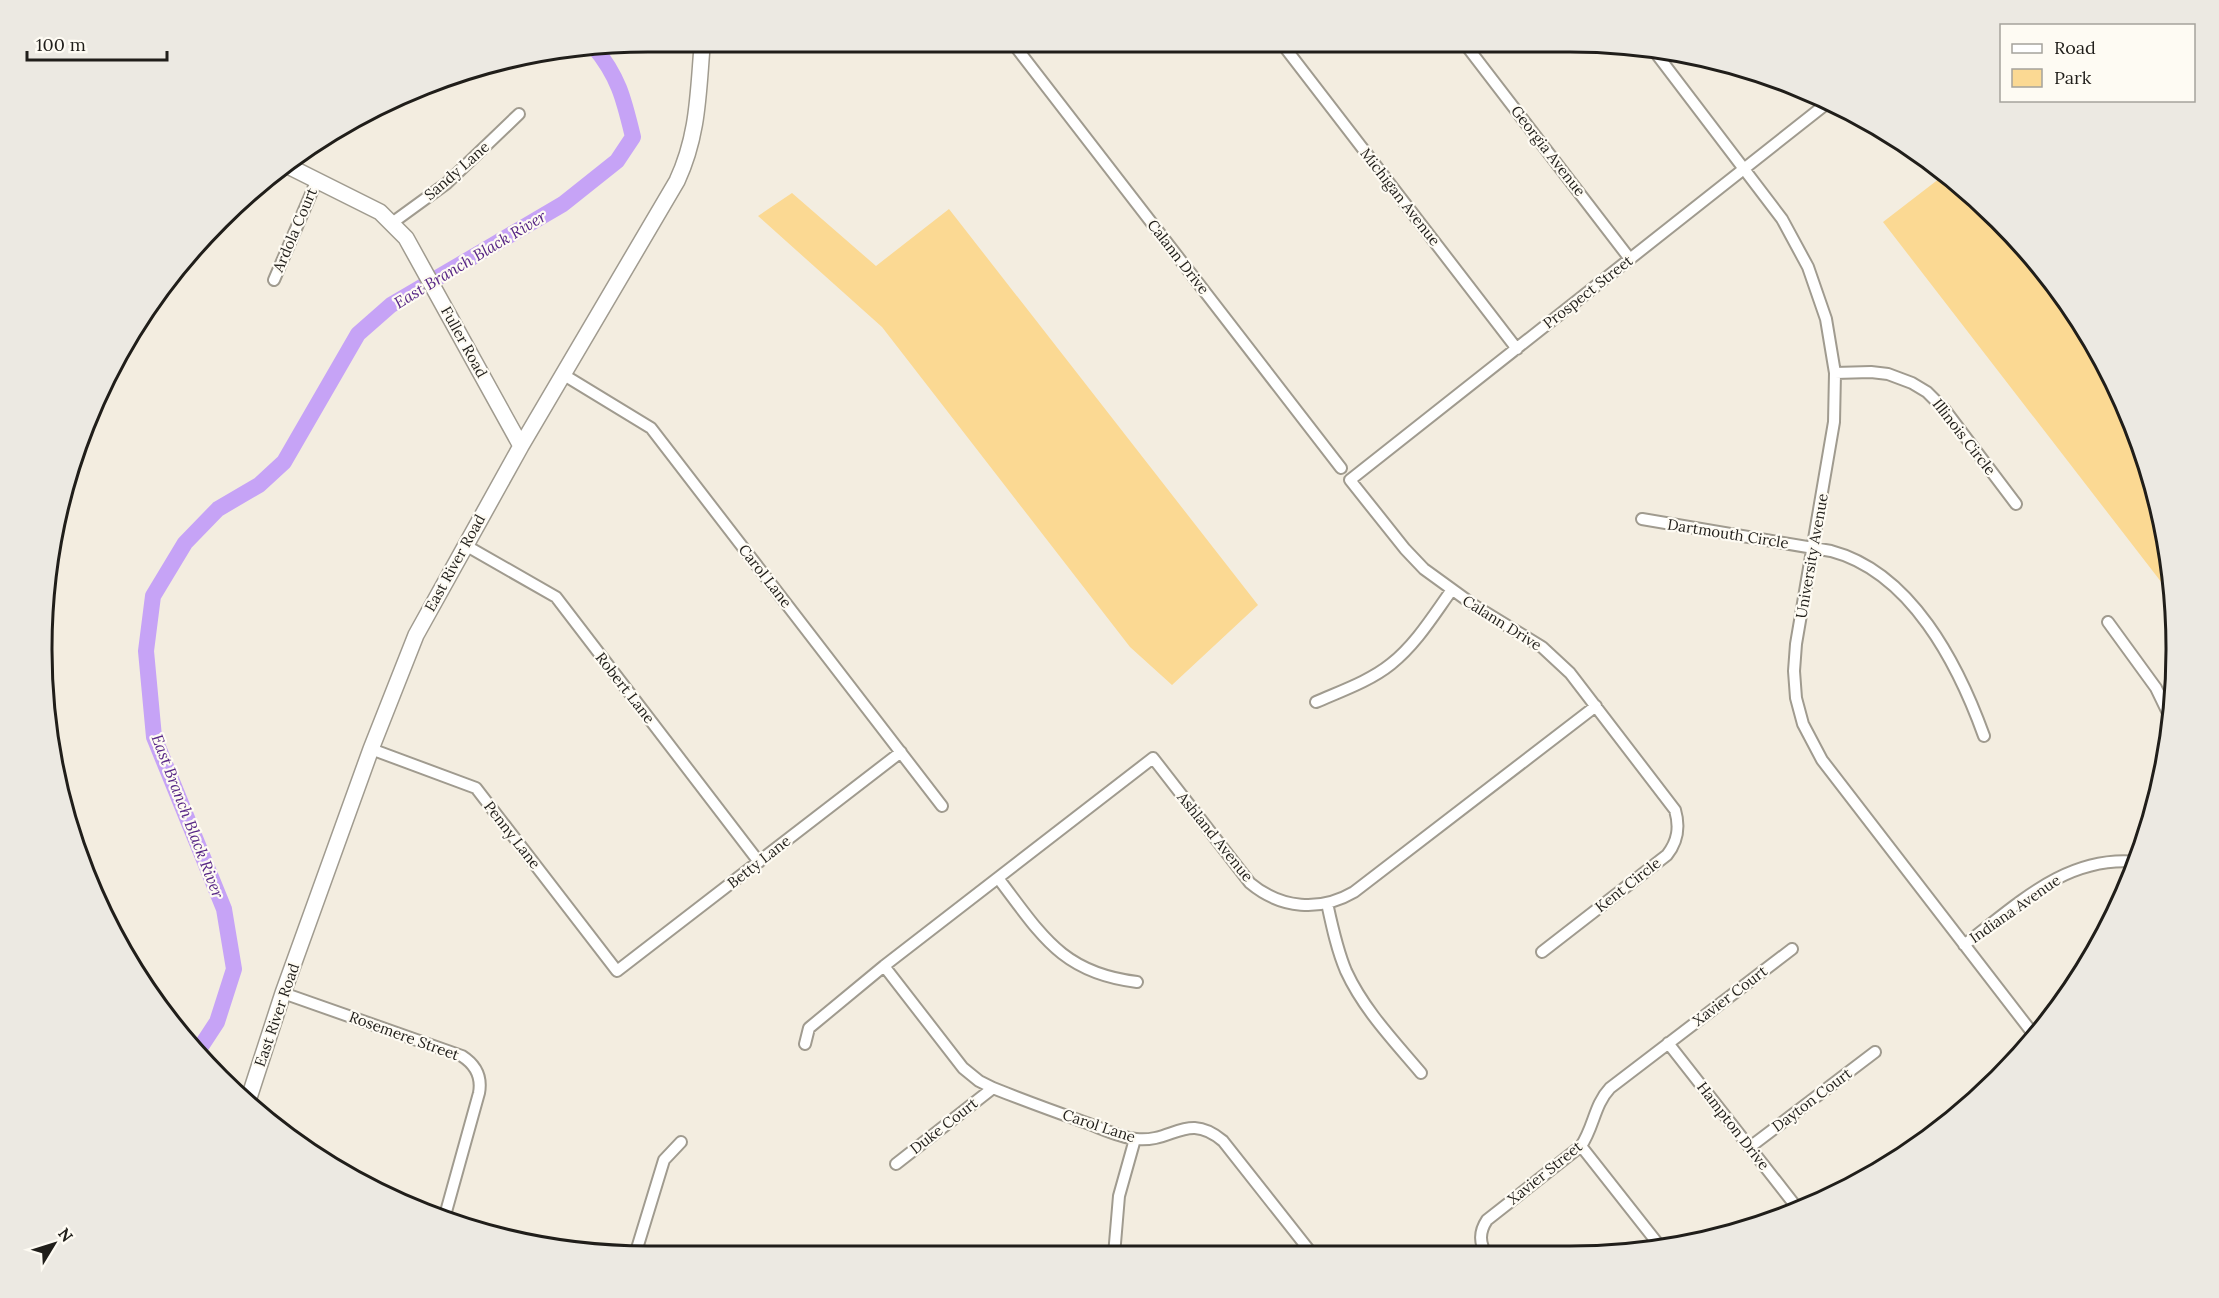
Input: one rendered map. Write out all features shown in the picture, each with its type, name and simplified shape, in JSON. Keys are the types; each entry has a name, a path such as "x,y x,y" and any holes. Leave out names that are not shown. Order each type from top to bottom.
{"street":[{"name":"East River Road","path":"251,1092 283,993 371,749 416,635 465,544 666,201 686,161 697,116 702,52"},
{"name":"Calann Drive","path":"1020,52 1341,468"},
{"name":"Michigan Avenue","path":"1288,52 1517,349"},
{"name":"Georgia Avenue","path":"1471,52 1630,259"},
{"name":"University Avenue","path":"1661,60 1782,219 1809,267 1826,319 1835,373 1833,431 1794,658 1794,685 1803,724 1822,760 2029,1029"},
{"name":"Prospect Street","path":"1350,480 1821,108"},
{"name":"Sandy Lane","path":"392,223 447,183 519,114"},
{"name":"Fuller Road","path":"295,169 380,212 406,238 521,446"},
{"name":"Ardola Court","path":"274,280 317,180"},
{"name":"Illinois Circle","path":"1835,373 1888,374 1912,383 1927,392 1945,410 2016,504"},
{"name":"Carol Lane","path":"564,375 651,428 942,806"},
{"name":"Calann Drive","path":"1350,480 1405,549 1424,569 1451,591 1542,647 1570,673 1669,800"},
{"name":"Dartmouth Circle","path":"1642,519 1842,554 1883,575 1900,591 1943,650 1961,681 1984,736"},
{"name":"Robert Lane","path":"465,544 556,597 759,862"},
{"path":"1316,702 1371,677 1390,665 1413,641 1451,591"},
{"path":"2108,622 2156,688 2163,703"},
{"name":"Ashland Avenue","path":"805,1044 809,1028 884,966 1152,758 1240,872 1256,888 1289,904 1311,906 1327,903 1354,892 1596,706"},
{"name":"Penny Lane","path":"371,749 476,788 617,971"},
{"name":"Betty Lane","path":"617,971 900,752"},
{"name":"Kent Circle","path":"1542,952 1667,855 1678,832 1677,817 1669,800"},
{"name":"Indiana Avenue","path":"1964,945 2043,885 2067,872 2105,862 2127,862"},
{"path":"998,878 1040,932 1063,956 1102,976 1137,982"},
{"path":"1327,903 1339,953 1354,987 1374,1018 1421,1073"},
{"name":"Xavier Court","path":"1668,1043 1792,949"},
{"name":"Carol Lane","path":"884,966 963,1068 979,1081 1125,1137 1152,1139 1186,1128 1197,1128 1215,1134 1223,1141 1306,1246"},
{"name":"Rosemere Street","path":"283,993 462,1056 473,1065 480,1080 479,1093 447,1210"},
{"name":"Xavier Street","path":"1483,1246 1480,1238 1483,1225 1487,1220 1581,1146 1587,1138 1595,1112 1604,1095 1668,1043"},
{"name":"Hampton Drive","path":"1668,1043 1793,1202"},
{"name":"Dayton Court","path":"1750,1147 1875,1052"},
{"name":"Duke Court","path":"896,1164 993,1088"},
{"path":"1115,1246 1119,1196 1135,1139"},
{"path":"638,1245 664,1160 681,1142"},
{"path":"1581,1146 1654,1239"}],"green space":[{"path":"1938,180 1992,227 2043,286 2087,351 2121,421 2146,495 2155,533 2162,583 1883,222"},
{"path":"792,193 876,266 949,209 1258,605 1172,685 1130,647 882,327 758,216"}],"waterway":[{"name":"East Branch Black River","path":"203,1044 217,1022 234,969 224,909 154,737 146,651 153,596 185,543 218,509 259,485 284,462 358,334 391,305 563,204 617,161 633,137 620,89 600,55"}]}
